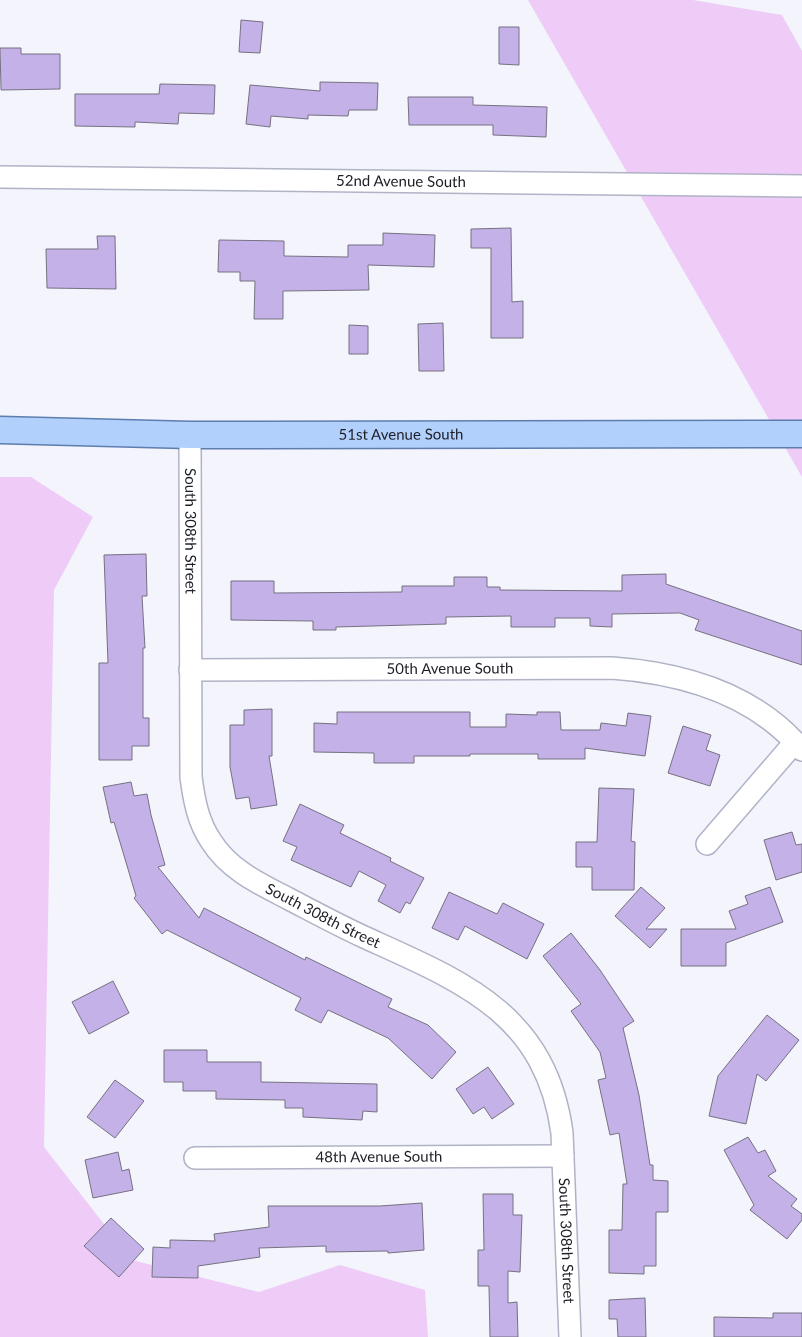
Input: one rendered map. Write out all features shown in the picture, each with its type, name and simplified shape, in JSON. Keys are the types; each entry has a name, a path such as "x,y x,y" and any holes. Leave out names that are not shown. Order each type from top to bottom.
{"main road":[{"name":"51st Avenue South","path":"0,430 190,435 802,434"}],"street":[{"name":"52nd Avenue South","path":"0,178 802,186"},
{"name":"South 308th Street","path":"190,435 191,777 202,826 212,843 238,870 254,881 320,916 459,981 496,1008 523,1038 544,1071 559,1111 564,1156 570,1337"},
{"name":"50th Avenue South","path":"190,670 612,668 657,672 707,686 761,714 798,746"},
{"path":"707,844 798,746"},
{"name":"48th Avenue South","path":"195,1158 564,1156"}],"shaded area":[{"path":"528,0 693,0 782,15 802,51 802,477"},
{"path":"0,477 31,477 93,517 54,590 44,1147 132,1260 259,1292 340,1265 425,1290 428,1337 0,1337"}],"building":[{"path":"241,20 263,22 260,53 239,52"},
{"path":"499,27 519,27 519,65 499,64"},
{"path":"0,48 21,48 21,54 60,54 60,89 1,90"},
{"path":"320,82 378,83 377,110 349,110 348,116 308,115 308,119 271,116 270,127 246,124 250,85 320,91"},
{"path":"160,84 215,85 214,114 179,113 178,124 135,122 135,127 75,126 75,94 159,94"},
{"path":"408,97 473,97 473,105 547,107 546,137 493,135 493,125 409,125"},
{"path":"511,228 512,302 523,301 523,338 491,338 491,248 471,248 471,229"},
{"path":"383,233 435,235 434,267 368,265 369,290 283,291 283,319 254,319 255,281 240,281 240,272 218,272 219,240 284,241 284,256 348,257 348,245 383,245"},
{"path":"97,236 115,236 116,289 47,288 46,249 98,249"},
{"path":"443,323 444,371 419,371 418,324"},
{"path":"349,325 368,326 368,354 349,354"},
{"path":"146,554 147,596 142,596 145,648 143,648 143,718 149,718 149,746 132,746 132,760 99,760 99,663 108,663 104,555"},
{"path":"666,574 666,584 802,631 802,665 695,630 699,620 680,613 612,614 612,627 590,626 590,618 555,618 555,627 511,627 511,616 446,617 446,624 336,627 336,630 313,630 313,621 231,620 231,581 274,581 274,593 402,592 402,586 454,586 454,577 487,577 487,587 500,587 500,590 622,591 622,575"},
{"path":"272,709 272,756 269,756 277,805 251,809 249,797 236,799 230,767 230,725 244,725 244,710"},
{"path":"337,712 470,712 470,727 506,727 506,714 537,715 537,712 560,712 561,730 600,730 601,723 626,726 628,713 651,716 645,756 585,748 585,759 538,759 538,754 470,754 470,756 414,756 414,763 374,763 374,753 314,752 314,723 337,724"},
{"path":"683,726 711,735 706,750 720,755 710,786 668,773"},
{"path":"131,782 134,796 147,794 165,865 158,867 199,918 204,908 305,960 306,957 392,999 388,1007 428,1025 456,1052 432,1079 388,1038 328,1010 321,1023 295,1010 301,998 167,930 162,934 134,898 136,896 114,822 111,823 103,787"},
{"path":"599,788 634,789 631,841 635,842 634,890 592,890 592,867 576,867 576,842 597,842"},
{"path":"300,804 344,825 340,833 391,858 390,861 424,878 410,904 406,902 400,913 378,901 386,885 359,871 351,887 291,860 297,847 283,841"},
{"path":"792,832 796,845 802,844 802,872 776,880 764,840"},
{"path":"641,887 665,908 646,929 667,929 650,948 615,916"},
{"path":"770,887 783,922 726,943 726,966 681,966 681,929 736,929 729,911 748,904 745,896"},
{"path":"449,892 497,914 503,903 544,924 527,959 465,926 458,940 432,928"},
{"path":"571,933 600,970 634,1021 623,1028 639,1095 650,1165 653,1165 653,1180 668,1181 668,1212 656,1212 656,1266 644,1266 644,1274 609,1273 609,1230 622,1230 623,1184 627,1184 619,1133 610,1135 598,1080 606,1078 600,1052 571,1011 581,1004 543,956"},
{"path":"113,981 129,1013 89,1034 72,1002"},
{"path":"767,1015 799,1040 766,1081 757,1074 746,1124 709,1116 718,1076"},
{"path":"164,1050 207,1050 207,1062 261,1062 261,1082 377,1084 377,1112 363,1111 362,1120 303,1117 303,1108 285,1108 285,1100 216,1099 216,1091 183,1091 183,1082 164,1082"},
{"path":"488,1067 514,1104 492,1119 484,1107 473,1114 456,1089"},
{"path":"115,1080 144,1101 115,1138 87,1117"},
{"path":"748,1137 758,1153 765,1150 776,1171 768,1176 797,1199 791,1206 802,1214 802,1220 787,1239 750,1210 754,1205 724,1150"},
{"path":"118,1152 122,1171 129,1169 133,1190 93,1198 85,1160"},
{"path":"483,1194 513,1194 513,1215 522,1215 520,1272 508,1271 508,1303 517,1302 518,1337 490,1337 489,1286 478,1286 478,1250 484,1250"},
{"path":"422,1203 424,1250 388,1253 388,1251 326,1252 326,1246 259,1248 260,1257 198,1266 198,1278 152,1277 153,1247 170,1248 170,1240 215,1241 214,1234 269,1227 268,1206 380,1206"},
{"path":"111,1218 144,1249 119,1277 84,1246"},
{"path":"645,1298 646,1337 618,1337 617,1319 609,1319 609,1300"},
{"path":"773,1313 802,1313 802,1337 714,1337 714,1317 773,1318"}]}
